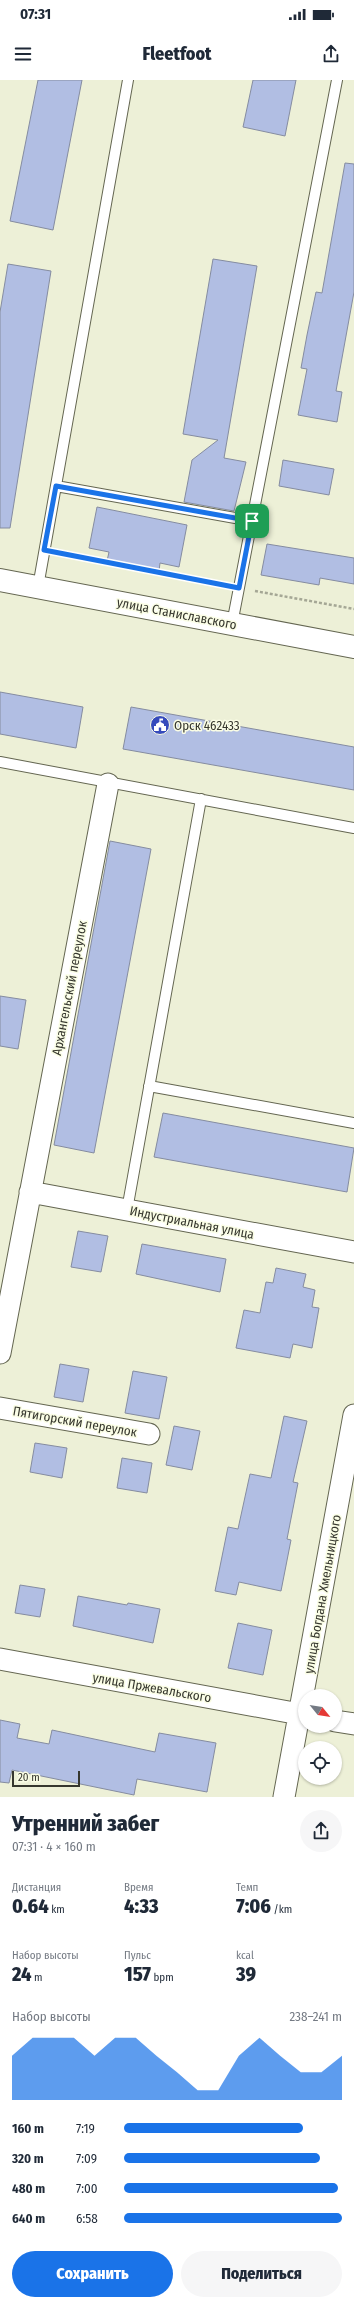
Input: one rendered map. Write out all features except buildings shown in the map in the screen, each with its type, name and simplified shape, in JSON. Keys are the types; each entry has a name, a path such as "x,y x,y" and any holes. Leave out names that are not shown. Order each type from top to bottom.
{"main road":[{"name":"улица Станиславского","path":"0,580 354,646"}],"street":[{"name":"Архангельский переулок","path":"0,1353 108,784"},
{"name":"Индустриальная улица","path":"30,1192 354,1252"},
{"name":"Пятигорский переулок","path":"0,1408 149,1434"},
{"name":"улица Богдана Хмельницкого","path":"307,1689 354,1415"},
{"name":"улица Пржевальского","path":"0,1659 298,1714"},
{"path":"342,1721 354,1724"},
{"name":"улица Богдана Хмельницкого","path":"284,1797 299,1733"}],"lane":[{"path":"38,587 128,80"},
{"path":"232,624 337,80"},
{"path":"56,486 252,521"},
{"path":"0,762 108,784 201,799 354,828"},
{"path":"127,1210 201,799"},
{"path":"149,1086 354,1123"}],"path":[{"path":"44,550 354,609"}],"place":[{"name":"Орск 462433","path":"160,725"}],"route":[{"path":"56,486 252,521 239,588 44,550 56,486"}]}
